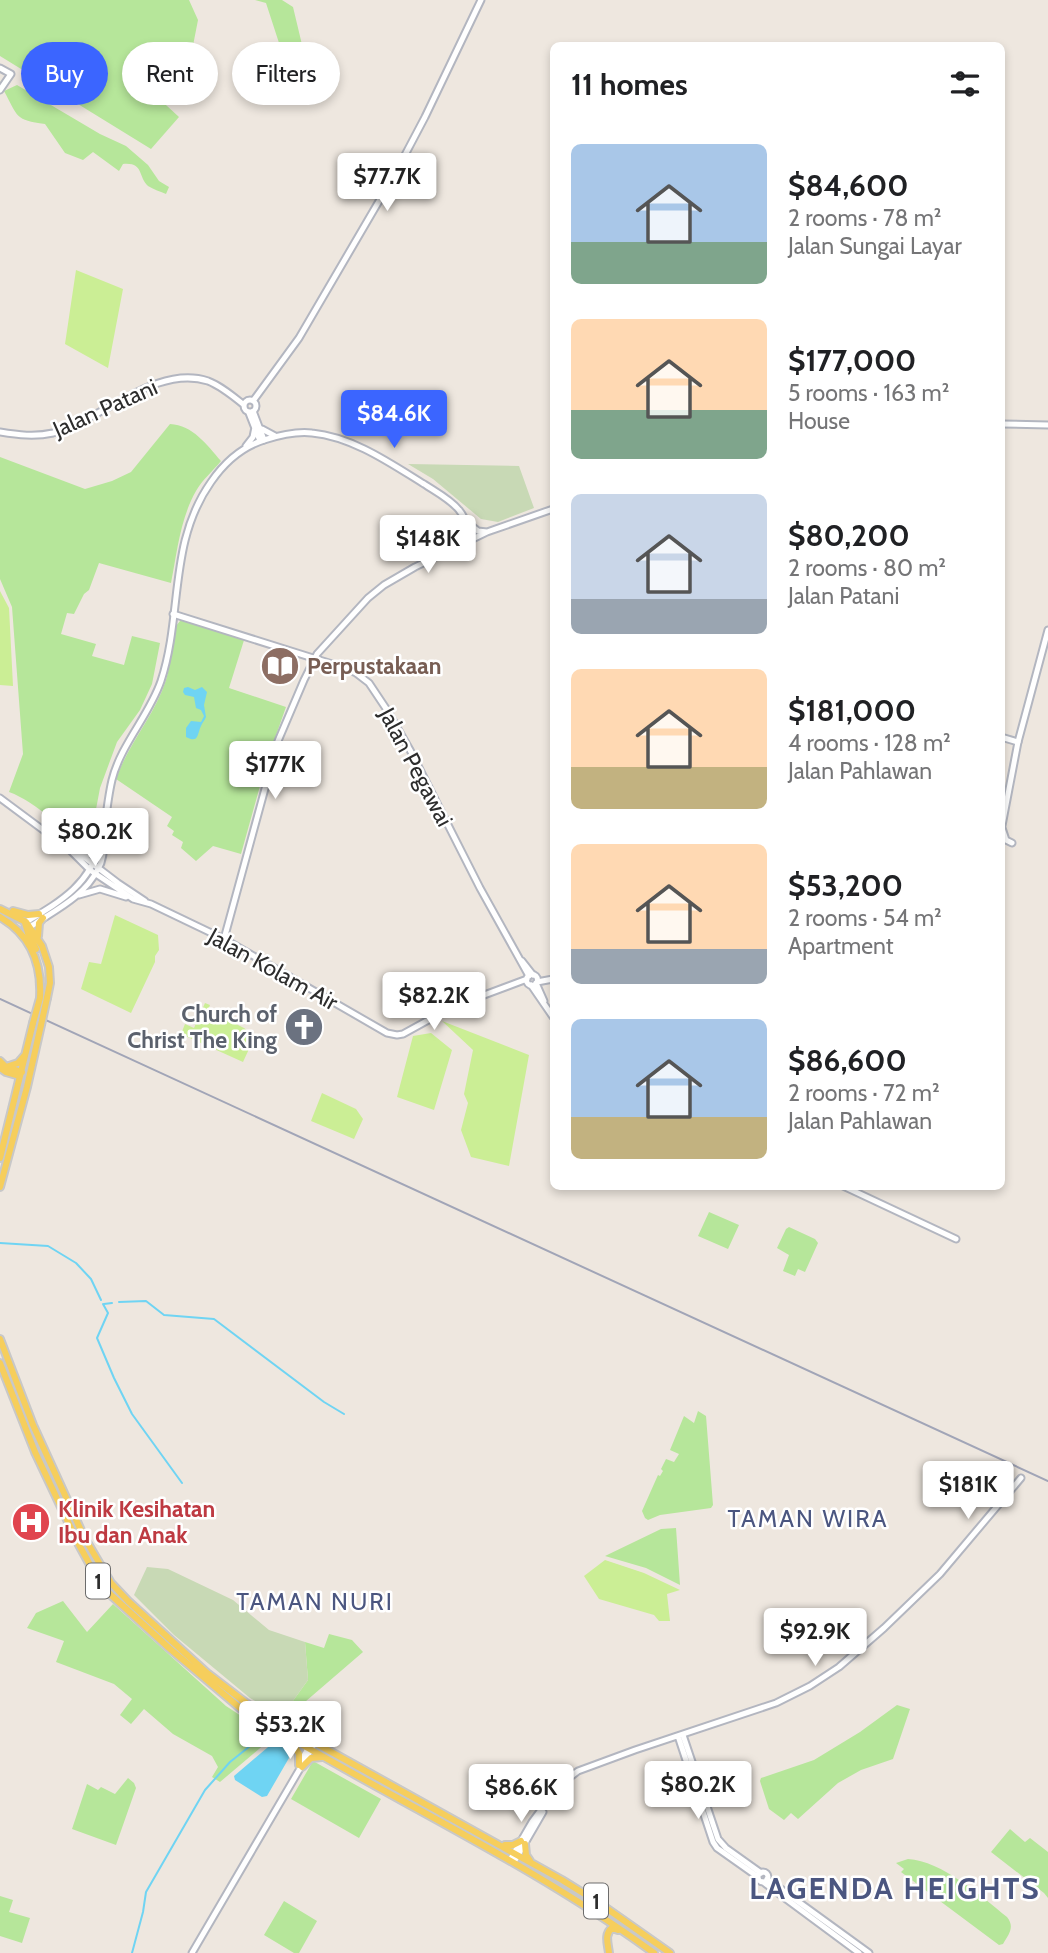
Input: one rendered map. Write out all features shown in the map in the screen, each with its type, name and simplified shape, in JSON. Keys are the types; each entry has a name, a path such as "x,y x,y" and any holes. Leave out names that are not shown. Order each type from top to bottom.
{"main road":[{"path":"253,401 299,338 396,172 481,0"},
{"path":"0,78 5,71"},
{"path":"0,90 5,71"},
{"name":"Jalan Patani","path":"0,432 26,436 59,431 156,384 178,378 211,383 244,405"},
{"path":"253,401 248,400 244,409 251,412 262,440"},
{"path":"251,412 256,406 253,401"},
{"path":"1005,424 1048,425"},
{"path":"257,427 275,436"},
{"path":"78,895 102,859 114,773 159,687 166,660 184,542 194,513 215,477 244,449 253,438 257,427"},
{"path":"244,449 262,440 294,432 314,433 360,447 447,499 478,531 487,532"},
{"path":"224,939 278,741 314,658 376,591 415,567 487,532 550,510"},
{"path":"466,521 472,539"},
{"name":"Jalan Pegawai","path":"173,614 314,658 356,673 369,683 410,750 480,888 550,1012"},
{"path":"1005,809 1018,742 1048,630"},
{"path":"1005,738 1018,742"},
{"path":"0,798 95,869"},
{"path":"22,1074 27,1069 50,983 49,967 37,930 41,916 95,869 104,835"},
{"path":"1005,838 1012,843"},
{"path":"70,850 92,855 100,849"},
{"path":"80,854 95,869"},
{"name":"Jalan Kolam Air","path":"95,869 133,899 150,904"},
{"name":"Jalan Kolam Air","path":"95,869 150,904 224,939 370,1024 397,1035 407,1033 470,999 532,980 550,978"},
{"path":"27,925 78,895 100,889 133,899"},
{"path":"0,912 41,916"},
{"path":"0,912 27,925 40,942"},
{"path":"0,912 27,941 40,971"},
{"path":"27,925 40,957 44,998"},
{"path":"0,1158 26,1053 38,1025"},
{"path":"0,1187 19,1119 38,1025"},
{"path":"4,1069 18,1063 26,1053"},
{"path":"0,1061 13,1079 17,1091"},
{"path":"4,1069 22,1074"},
{"path":"19,1119 17,1114 23,1084 22,1074"},
{"path":"852,1190 956,1239"},
{"name":"1","path":"0,1339 2,1360 14,1401 35,1452 78,1543 100,1583 110,1595 205,1676 254,1709 311,1745 531,1862 599,1903 670,1953"},
{"name":"1","path":"2,1360 104,1573 128,1601 240,1708 289,1737 311,1745 324,1757 512,1861 589,1907 654,1953"},
{"path":"0,1378 14,1401"},
{"path":"512,1861 546,1803 565,1781 578,1771 776,1703 821,1680 855,1655 934,1581 1021,1478"},
{"path":"681,1735 718,1839 759,1875 766,1874 765,1881"},
{"path":"289,1737 298,1750 300,1766"},
{"path":"192,1953 311,1745"},
{"path":"300,1766 311,1758 324,1757"},
{"path":"500,1845 523,1842"},
{"path":"523,1842 531,1862"},
{"path":"765,1881 859,1953"},
{"path":"765,1881 869,1953"},
{"path":"609,1953 607,1939 611,1929 615,1928 632,1937"}],"green space":[{"path":"0,0 189,0 198,20 194,42 122,42 122,105 166,105 179,117 151,149 80,105 108,105 108,42 21,42 21,69 0,56"},
{"path":"255,0 282,0 293,7 301,42 279,42 266,3"},
{"path":"17,85 21,87 21,105 51,105 126,146 148,165 159,181 169,187 166,194 148,186 134,165 123,164 119,171 93,152 83,160 65,153 45,124 23,119 15,112 4,91"},
{"path":"76,270 123,289 108,368 65,344"},
{"path":"170,424 193,432 221,461 201,483 186,513 171,583 99,563 89,590 84,594 74,614 67,613 61,634 96,644 92,656 124,665 132,636 160,643 152,684 140,710 117,742 100,788 88,852 40,810 9,792 23,754 12,607 0,579 0,457 85,489 131,472"},
{"path":"408,464 519,466 534,508 498,522 481,519 433,479"},
{"path":"0,591 9,608 13,686 0,685"},
{"path":"187,620 245,637 229,688 286,707 267,761 241,854 213,846 196,861 181,848 183,842 172,835 174,831 167,826 172,817 116,779 161,693 168,674 176,626 180,621"},
{"path":"115,915 158,935 159,950 155,962 131,1013 81,989 89,962 101,964"},
{"path":"205,1003 210,1005 208,1010 255,1036 243,1062 181,1034 185,1024 194,1028"},
{"path":"442,1021 529,1055 509,1166 471,1157 461,1130 468,1103 464,1094 473,1050"},
{"path":"431,1033 452,1050 434,1110 397,1097 413,1036"},
{"path":"322,1093 356,1109 363,1119 354,1139 311,1121"},
{"path":"709,1212 739,1225 728,1249 698,1236"},
{"path":"789,1227 818,1243 805,1272 798,1269 795,1276 783,1271 789,1255 777,1248"},
{"path":"698,1411 706,1416 713,1505 711,1508 660,1515 648,1520 642,1511 658,1475 663,1471 661,1469 666,1459 674,1462 679,1454 670,1450 684,1416 694,1423"},
{"path":"676,1528 680,1585 646,1568 605,1556 661,1529"},
{"path":"605,1560 644,1573 680,1590 667,1594 670,1621 659,1621 654,1615 599,1599 584,1576"},
{"path":"147,1567 168,1569 233,1600 269,1630 305,1642 308,1680 290,1705 269,1709 250,1698 174,1635 134,1595"},
{"path":"63,1601 87,1632 113,1604 226,1706 273,1737 220,1782 212,1777 218,1767 212,1756 173,1734 144,1709 131,1724 120,1715 132,1699 114,1684 56,1662 64,1641 27,1628 36,1613"},
{"path":"329,1634 352,1640 363,1652 284,1720 269,1709 290,1705 308,1680 305,1642 324,1648"},
{"path":"897,1705 910,1709 893,1759 861,1770 838,1783 798,1819 791,1813 784,1820 769,1809 761,1778 814,1760"},
{"path":"313,1761 381,1799 359,1838 291,1799"},
{"path":"128,1778 136,1788 116,1845 72,1829 87,1784 115,1794"},
{"path":"1010,1829 1025,1842 1030,1838 1048,1852 1048,1898 991,1852"},
{"path":"908,1859 921,1861 947,1873 1007,1917 1011,1927 1003,1944 999,1945 901,1872 904,1869 896,1863"},
{"path":"0,1896 13,1900 9,1912 30,1918 22,1943 0,1936"},
{"path":"284,1901 317,1921 299,1953 294,1953 264,1935"}],"water":[{"path":"202,687 207,692 204,705 206,717 195,739 186,737 186,728 191,721 201,722 204,716 201,710 196,708 194,697 183,692 184,688 195,690"},
{"path":"274,1742 287,1750 289,1758 267,1796 262,1797 235,1780 234,1776"}],"waterway":[{"path":"0,1243 48,1246 76,1263 91,1279 101,1300"},
{"path":"119,1302 146,1301 164,1315 214,1319 324,1402 344,1414"},
{"path":"104,1304 112,1303"},
{"path":"103,1304 108,1313 97,1338 114,1378 132,1414 182,1483"},
{"path":"132,1953 146,1892 205,1790 230,1762 260,1738"}],"railway":[{"path":"0,999 1048,1481"}],"place":[{"name":"Perpustakaan","path":"280,666"},
{"name":"Church of Christ The King","path":"304,1027"},
{"name":"Klinik Kesihatan Ibu dan Anak","path":"31,1522"}],"district":[{"name":"TAMAN WIRA","path":"808,1518"},
{"name":"TAMAN NURI","path":"315,1601"},
{"name":"LAGENDA HEIGHTS","path":"895,1888"}]}
